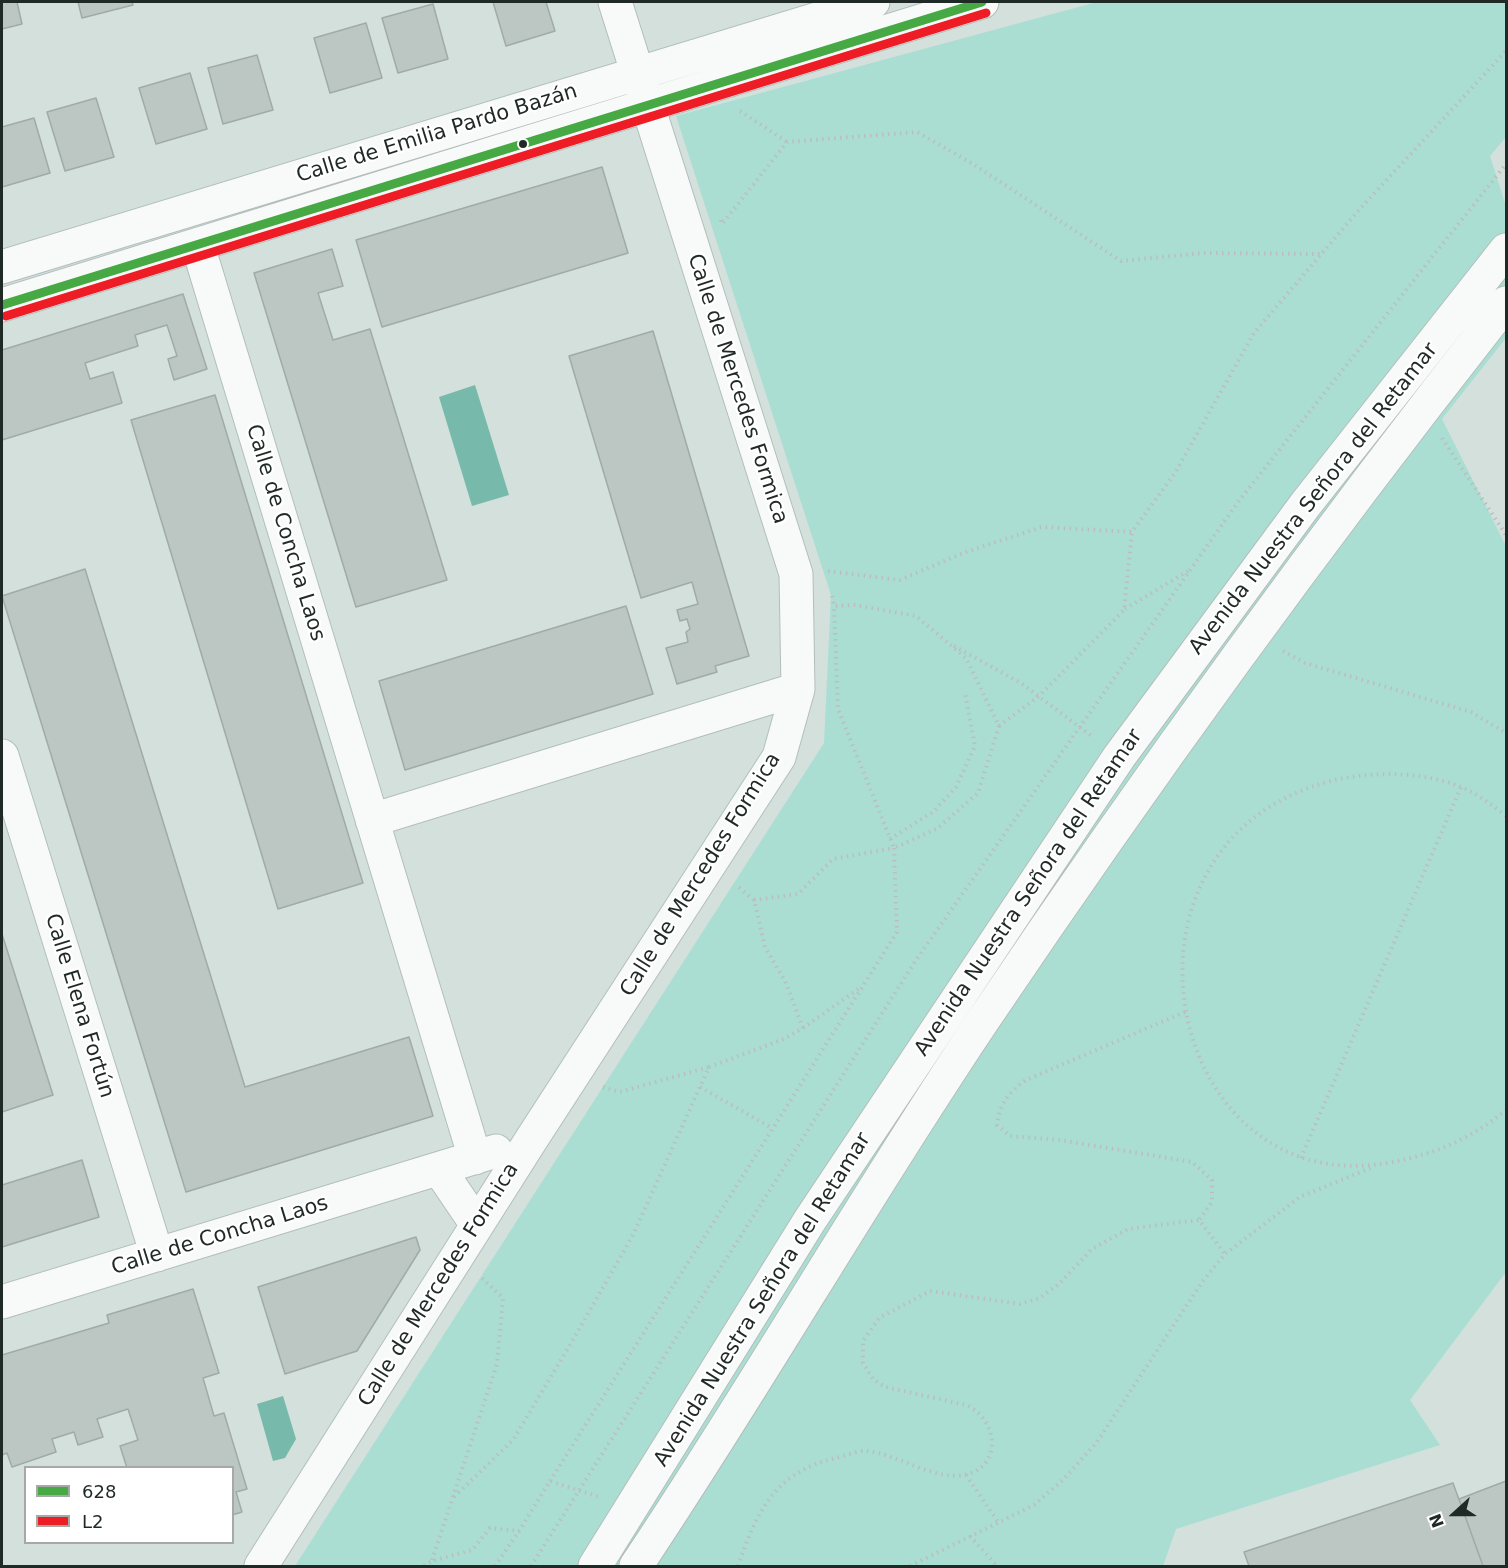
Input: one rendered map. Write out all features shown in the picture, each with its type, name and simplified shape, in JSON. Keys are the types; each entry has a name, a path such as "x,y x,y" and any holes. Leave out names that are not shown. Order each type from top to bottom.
{"street":[{"name":"Calle de Mercedes Formica","path":"261,1566 570,1079 779,757 798,689 812,572 647,105 615,2"},
{"name":"Calle de Emilia Pardo Bazán","path":"2,267 873,2"},
{"name":"Calle de Emilia Pardo Bazán","path":"2,305 982,2"},
{"name":"Calle de Concha Laos","path":"198,246 475,1158"},
{"name":"Avenida Nuestra Señora del Retamar","path":"595,1566 810,1220 1119,757 1305,505 1506,250"},
{"name":"Avenida Nuestra Señora del Retamar","path":"636,1566 982,1022 1148,780 1422,410 1506,303"},
{"path":"372,820 798,689"},
{"name":"Calle Elena Fortún","path":"2,756 157,1255"},
{"name":"Calle de Concha Laos","path":"2,1302 531,1140"},
{"path":"439,1169 477,1225"}],"path":[{"path":"1124,610 1132,532 1175,473 1254,333 1321,254 1506,51"},
{"path":"703,88 787,142 917,132 973,164 1121,261 1203,253 1321,254"},
{"path":"718,214 722,224 787,142"},
{"path":"531,1566 916,960 1238,501 1506,164"},
{"path":"1422,410 1506,535"},
{"path":"812,572 900,580 963,554 1042,527 1132,532"},
{"path":"754,900 798,894 833,859 894,848 938,828 978,793 999,726 1039,696 1124,610 1190,570"},
{"path":"812,572 829,583"},
{"path":"495,1566 897,932 894,848 838,709 832,594"},
{"path":"834,606 855,605 916,616 966,658 999,726"},
{"path":"1255,636 1305,663 1471,712 1506,733"},
{"path":"946,641 1039,696 1080,727"},
{"path":"890,839 933,812 956,787 975,746 965,693"},
{"path":"1376,1166 1341,1167 1301,1158 1270,1143 1239,1119 1197,1052 1185,1012 1182,974 1184,930 1195,895 1212,863 1240,828 1307,787 1344,778 1384,774 1418,777 1461,787 1506,816"},
{"path":"1301,1158 1461,787"},
{"path":"710,864 754,900 765,947 785,981 803,1028"},
{"path":"570,1079 620,1092 709,1067 784,1039 863,985"},
{"path":"738,1566 750,1533 768,1501 790,1475 823,1461 866,1451 942,1473 966,1475 976,1471 991,1452 991,1429 986,1418 977,1410 966,1405 885,1388 873,1379 863,1363 863,1341 879,1318 930,1291 1020,1304 1029,1302 1038,1299 1059,1284 1092,1250 1128,1229 1199,1220 1212,1202 1212,1180 1192,1162 1060,1140 1010,1136 997,1125 999,1109 1008,1093 1026,1080 1185,1012"},
{"path":"454,1497 513,1440 633,1235 709,1067"},
{"path":"700,1087 772,1128"},
{"path":"910,1566 1034,1505 1064,1479 1097,1442 1202,1282 1226,1254 1300,1197 1376,1166 1413,1158 1450,1146 1485,1127 1506,1110"},
{"path":"1199,1220 1226,1254"},
{"path":"432,1561 497,1364 503,1299 457,1256"},
{"path":"966,1475 999,1522"},
{"path":"550,1481 630,1512"},
{"path":"424,1566 432,1561 472,1550 490,1528 519,1531"},
{"path":"970,1536 998,1566"}],"shaded area":[{"path":"1097,2 1506,2 1506,137 1490,156 1506,206 1506,338 1442,419 1506,546 1506,1272 1410,1400 1440,1445 1176,1529 1163,1566 295,1566 824,743 831,595 676,116"},
{"path":"475,385 509,495 472,506 439,397"},
{"path":"283,1396 296,1439 285,1458 273,1461 257,1404"}],"building":[{"path":"2,2 17,2 22,24 2,29"},
{"path":"78,2 132,2 133,5 82,18"},
{"path":"493,2 546,2 555,31 506,46"},
{"path":"433,4 448,59 398,73 382,18"},
{"path":"366,23 382,78 330,93 314,38"},
{"path":"257,55 273,110 223,124 208,68"},
{"path":"190,73 207,129 156,144 139,88"},
{"path":"96,98 114,157 65,171 47,112"},
{"path":"34,118 50,173 2,187 2,127"},
{"path":"602,167 628,253 382,327 356,240"},
{"path":"332,249 343,286 318,293 333,340 370,329 447,580 356,607 254,273"},
{"path":"183,294 207,369 174,380 168,359 177,356 167,325 135,335 138,346 85,363 90,379 113,372 122,403 2,440 2,350"},
{"path":"653,331 749,656 715,666 717,672 677,684 666,648 688,642 686,632 690,629 687,619 680,621 677,610 698,604 692,582 641,598 569,356"},
{"path":"215,395 363,883 278,909 131,420"},
{"path":"85,569 245,1087 409,1037 433,1116 186,1192 2,596"},
{"path":"626,606 653,694 405,770 379,681"},
{"path":"2,934 53,1095 2,1112"},
{"path":"82,1160 99,1217 2,1247 2,1185"},
{"path":"416,1237 420,1250 357,1351 285,1374 258,1287"},
{"path":"193,1289 219,1373 203,1378 214,1416 224,1413 247,1489 236,1492 242,1512 234,1514 234,1466 126,1466 120,1446 138,1440 128,1409 97,1419 103,1437 78,1445 74,1432 52,1439 56,1452 12,1467 7,1453 2,1455 2,1355 109,1323 107,1315"},
{"path":"1506,1481 1506,1566 1483,1566 1459,1499"},
{"path":"1453,1483 1483,1566 1249,1566 1244,1552"}],"transit line":[{"name":"628","path":"2,305 982,2"},
{"name":"L2","path":"6,316 986,13"}]}
